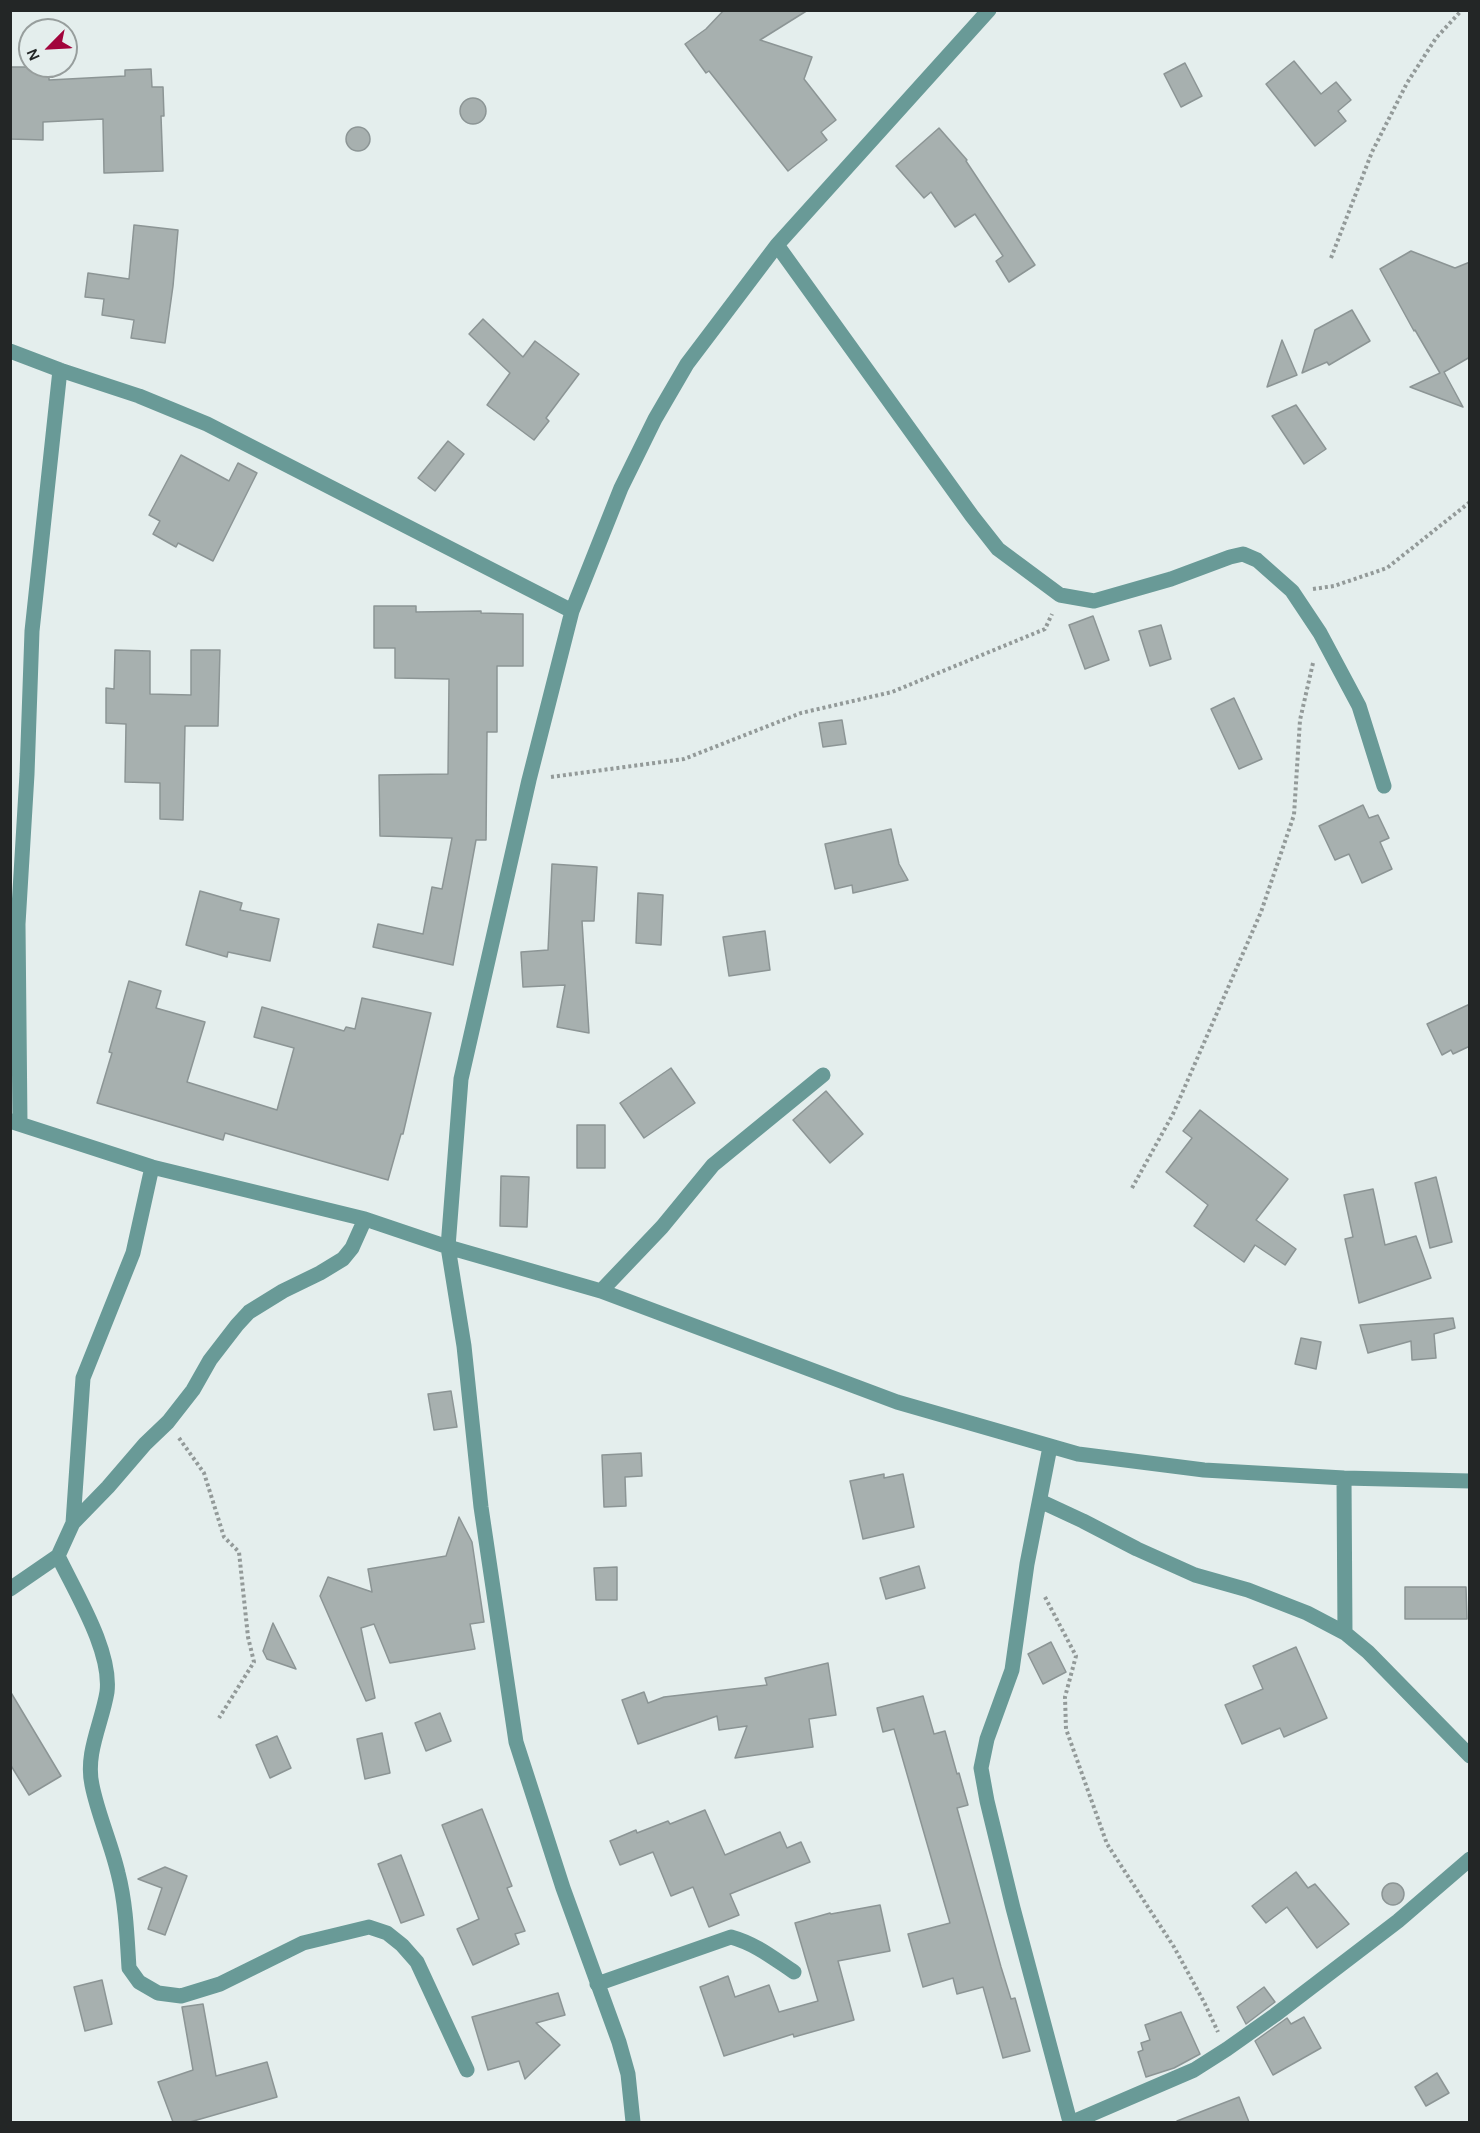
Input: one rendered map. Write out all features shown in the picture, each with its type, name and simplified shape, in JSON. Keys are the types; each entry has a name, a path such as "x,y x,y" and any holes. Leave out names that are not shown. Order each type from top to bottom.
{"street":[{"path":"633,2122 628,2074 619,2042 563,1888 516,1742 481,1507 464,1346 448,1248 461,1079 529,780 572,611 621,488 655,419 687,364 777,245 989,10"},
{"path":"777,245 998,549 1060,595 1094,601 1171,579 1243,554 1257,560 1292,591 1320,633 1359,706 1384,786"},
{"path":"10,351 139,396 207,424 572,611"},
{"path":"60,370 32,631 27,774 18,924 15,1122 152,1167 365,1219 448,1248 601,1291 897,1402 1078,1454 1204,1470 1344,1478 1470,1481"},
{"path":"601,1291 662,1227 712,1165 824,1075"},
{"path":"73,1523 83,1378 132,1252 152,1167"},
{"path":"10,1589 57,1556 73,1523 168,1422 193,1390 210,1360 249,1312 343,1258 352,1248 365,1219"},
{"path":"1050,1447 1028,1564 1012,1670 987,1738 981,1768 1013,1908 1077,2121 1194,2070 1227,2049 1398,1921 1470,1859"},
{"path":"1344,1478 1345,1633"},
{"path":"1040,1502 1196,1575 1248,1590 1307,1613 1345,1633 1368,1652 1470,1756"},
{"path":"57,1556 99,1642 106,1670 107,1690 90,1763 92,1784 118,1872 125,1906 129,1968 133,1976 158,1993 181,1996 220,1984 303,1943 369,1927 387,1933 402,1944 417,1962 467,2070"},
{"path":"597,1984 730,1937 762,1949 794,1972"}],"path":[{"path":"1331,258 1372,152 1407,83 1436,38 1462,10"},
{"path":"1292,591 1334,586 1387,568 1470,502"},
{"path":"529,780 684,759 801,713 892,692 1045,629 1060,595"},
{"path":"1132,1188 1173,1114 1261,912 1272,880 1294,815 1300,720 1320,633"},
{"path":"168,1422 204,1473 224,1538 239,1552 248,1637 254,1662 219,1718"},
{"path":"1044,1595 1076,1656 1065,1697 1066,1729 1107,1844 1174,1947 1227,2049"}],"building":[{"path":"724,10 808,10 760,40 812,57 804,79 836,120 821,132 827,140 788,171 709,71 706,73 685,44 706,29"},
{"path":"1294,61 1321,94 1336,82 1351,100 1338,111 1346,121 1315,146 1266,84"},
{"path":"1185,63 1202,96 1181,107 1164,74"},
{"path":"10,67 18,67 18,78 49,78 49,80 125,76 125,70 151,69 152,87 163,87 164,116 161,116 163,171 104,173 103,119 43,122 43,140 10,139"},
{"path":"473,98 482,102 486,111 482,120 473,124 464,120 460,111 464,102"},
{"path":"358,127 367,130 370,139 367,148 358,151 349,148 346,139 349,130"},
{"path":"939,128 967,160 1035,265 1009,282 996,261 1003,256 975,214 955,227 931,192 924,198 896,166"},
{"path":"134,225 178,230 165,343 131,338 134,320 102,315 104,299 85,297 88,273 129,279"},
{"path":"1411,251 1455,268 1470,262 1470,357 1444,372 1463,407 1410,387 1440,373 1380,269"},
{"path":"1352,310 1370,341 1329,365 1327,362 1302,373 1315,330"},
{"path":"483,319 523,357 535,341 579,374 546,418 549,421 534,440 487,405 510,373 469,334"},
{"path":"1282,340 1297,375 1267,387"},
{"path":"1296,405 1326,449 1304,464 1272,416"},
{"path":"448,441 464,454 435,491 418,478"},
{"path":"181,455 229,481 238,463 257,473 213,561 178,543 176,547 153,534 160,521 149,515"},
{"path":"374,606 416,606 416,612 481,611 481,613 523,614 523,666 497,666 497,732 487,732 486,840 476,840 453,965 373,947 378,924 423,934 432,887 442,889 452,838 380,836 379,775 448,774 449,679 395,678 395,648 374,648"},
{"path":"1093,616 1109,660 1085,669 1069,625"},
{"path":"1161,625 1171,659 1150,666 1139,631"},
{"path":"115,650 150,651 150,694 191,695 191,650 220,650 218,726 185,726 183,820 160,819 160,783 125,782 126,724 106,723 106,688 114,689"},
{"path":"1234,698 1262,759 1239,769 1211,709"},
{"path":"842,720 846,744 823,747 819,723"},
{"path":"1363,805 1369,818 1378,815 1389,838 1380,842 1392,869 1362,883 1349,854 1335,860 1319,826"},
{"path":"891,829 899,864 908,880 853,893 852,885 835,889 825,844"},
{"path":"552,864 597,867 594,921 582,921 589,1033 557,1027 565,985 523,987 521,952 548,950"},
{"path":"200,891 242,903 240,910 279,919 270,961 228,952 227,957 186,945"},
{"path":"638,893 663,895 661,945 636,943"},
{"path":"765,931 770,970 729,976 723,937"},
{"path":"129,981 161,991 156,1008 205,1022 187,1082 277,1110 294,1048 254,1037 262,1007 344,1031 346,1027 355,1029 362,998 431,1013 403,1134 401,1134 388,1180 225,1133 223,1140 97,1103 112,1053 109,1052"},
{"path":"1470,1004 1470,1046 1453,1054 1451,1050 1442,1055 1427,1024"},
{"path":"671,1068 695,1103 644,1138 620,1103"},
{"path":"826,1091 863,1134 830,1163 793,1120"},
{"path":"1200,1110 1288,1179 1256,1220 1296,1249 1285,1265 1255,1245 1244,1262 1194,1226 1208,1205 1166,1172 1192,1138 1183,1131"},
{"path":"577,1125 605,1125 605,1168 577,1168"},
{"path":"501,1176 529,1177 527,1227 500,1226"},
{"path":"1436,1177 1452,1242 1430,1248 1415,1183"},
{"path":"1373,1189 1385,1245 1416,1236 1431,1278 1359,1303 1345,1239 1353,1237 1344,1195"},
{"path":"1453,1318 1455,1328 1434,1334 1436,1358 1412,1360 1411,1341 1368,1353 1360,1325"},
{"path":"1301,1338 1321,1342 1316,1369 1295,1364"},
{"path":"451,1391 457,1427 434,1430 428,1394"},
{"path":"641,1453 642,1476 625,1477 626,1506 604,1507 602,1455"},
{"path":"884,1474 884,1478 903,1474 914,1527 863,1539 850,1481"},
{"path":"459,1517 472,1542 484,1622 470,1624 475,1649 390,1663 374,1624 361,1628 375,1698 366,1701 320,1596 328,1577 372,1592 368,1569 446,1556"},
{"path":"919,1566 925,1588 886,1599 880,1578"},
{"path":"617,1567 617,1600 596,1600 594,1568"},
{"path":"1405,1587 1466,1587 1467,1619 1405,1619"},
{"path":"273,1623 296,1669 267,1659 263,1651"},
{"path":"1051,1642 1066,1672 1043,1684 1028,1654"},
{"path":"1296,1647 1327,1718 1284,1737 1280,1728 1242,1744 1225,1705 1263,1689 1253,1666"},
{"path":"828,1663 836,1715 809,1719 813,1747 735,1758 747,1726 719,1730 717,1716 638,1744 622,1700 644,1692 648,1703 664,1697 767,1685 765,1678"},
{"path":"10,1691 61,1776 29,1795 10,1764"},
{"path":"923,1696 934,1734 945,1731 957,1774 959,1773 968,1805 957,1808 1001,1967 1011,1999 1015,1998 1030,2051 1003,2058 983,1987 957,1994 953,1978 923,1987 908,1934 950,1923 894,1729 883,1732 877,1708"},
{"path":"440,1713 451,1741 426,1751 415,1723"},
{"path":"382,1733 390,1773 365,1779 357,1739"},
{"path":"277,1736 291,1768 270,1778 256,1745"},
{"path":"482,1809 512,1886 507,1888 525,1931 515,1934 519,1944 473,1965 457,1929 479,1919 442,1825"},
{"path":"705,1810 725,1855 780,1832 787,1848 801,1842 810,1862 730,1894 739,1915 709,1927 693,1887 671,1896 653,1852 620,1865 610,1841 636,1830 637,1833 668,1821 670,1824"},
{"path":"401,1855 424,1915 401,1923 378,1864"},
{"path":"165,1867 187,1876 165,1935 148,1929 162,1888 138,1879"},
{"path":"1296,1872 1308,1888 1315,1884 1349,1924 1317,1948 1287,1907 1266,1923 1252,1906"},
{"path":"1393,1883 1401,1886 1404,1894 1401,1902 1393,1905 1385,1902 1382,1894 1385,1886"},
{"path":"880,1905 890,1951 838,1961 854,2020 794,2037 793,2034 724,2056 700,1987 728,1976 735,1997 769,1985 779,2012 818,2001 795,1923 830,1913"},
{"path":"102,1980 112,2024 85,2031 74,1987"},
{"path":"1264,1987 1275,2002 1246,2024 1237,2007"},
{"path":"558,1993 565,2015 536,2023 560,2045 525,2079 519,2061 488,2070 472,2017"},
{"path":"203,2004 216,2076 267,2062 277,2097 190,2122 173,2122 158,2082 193,2070 182,2007"},
{"path":"1181,2012 1200,2054 1174,2068 1146,2077 1138,2052 1143,2050 1141,2043 1150,2040 1145,2025"},
{"path":"1304,2017 1321,2048 1273,2075 1255,2041 1287,2018 1291,2024"},
{"path":"1437,2073 1449,2093 1426,2106 1415,2087"},
{"path":"1239,2097 1249,2122 1177,2122 1177,2121"}]}
